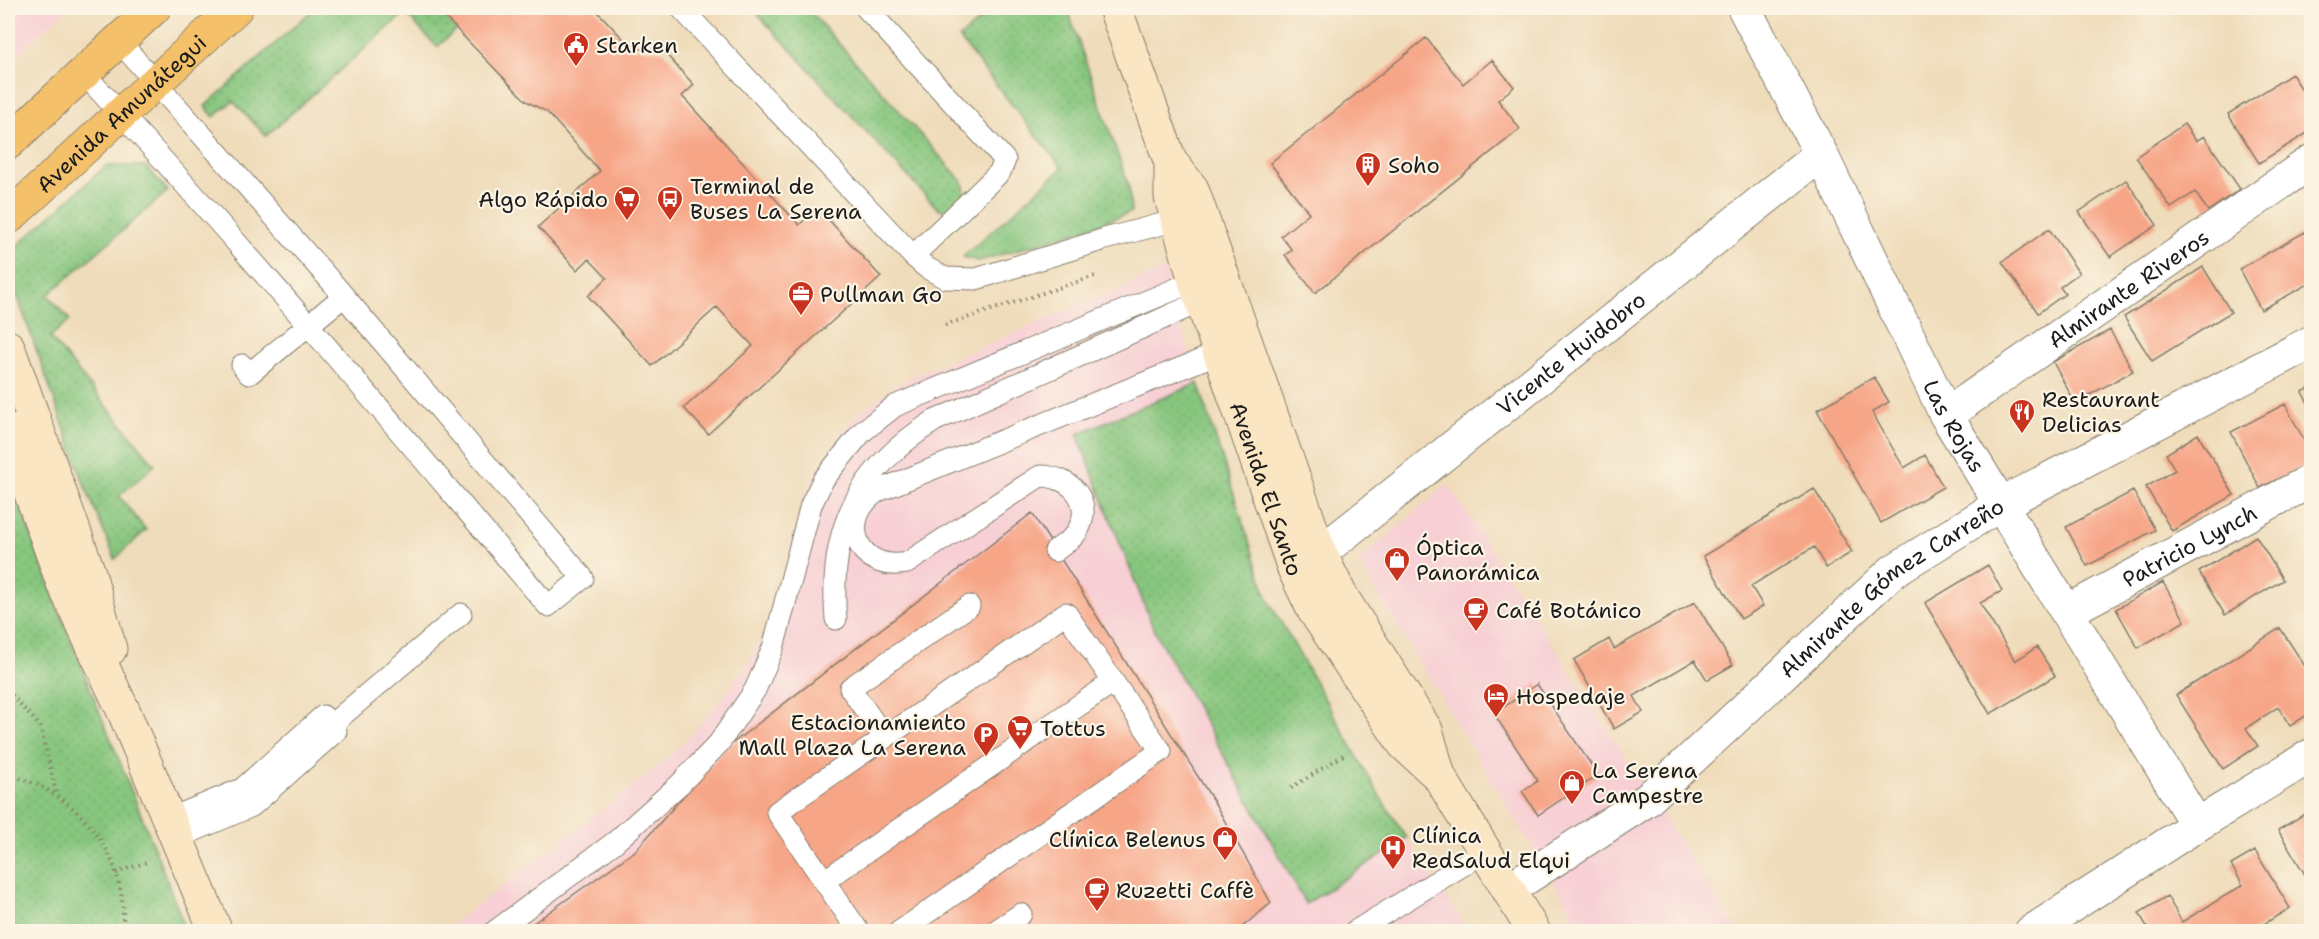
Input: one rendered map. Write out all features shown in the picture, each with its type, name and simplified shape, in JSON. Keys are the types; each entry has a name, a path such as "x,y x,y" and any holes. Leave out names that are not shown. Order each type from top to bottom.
{"main road":[{"path":"8,143 154,8"},
{"name":"Avenida Amunátegui","path":"8,218 236,8"},
{"name":"Avenida El Santo","path":"1115,8 1171,163 1192,189 1320,553 1340,594 1426,730 1439,776"},
{"name":"Avenida El Santo","path":"1171,163 1171,197 1198,291 1221,352 1294,569 1313,609 1404,744 1439,776 1534,932"},
{"path":"8,347 89,573 101,611 124,712"},
{"path":"8,430 63,583 124,712 216,932"}],"street":[{"name":"Las Rojas","path":"1744,8 1821,154 1946,415 2197,825"},
{"name":"Vicente Huidobro","path":"1320,553 1821,154"},
{"name":"Almirante Riveros","path":"1946,415 2312,161"},
{"name":"Almirante Gómez Carreño","path":"1509,889 1647,800 1893,571 2001,504 2312,342"},
{"name":"Patricio Lynch","path":"2068,611 2312,480"},
{"path":"2031,932 2197,825 2312,755"}],"lane":[{"path":"681,8 913,256 927,268 945,278 976,279 1105,239 1177,220"},
{"path":"866,8 1005,160 1000,172 913,256"},
{"path":"83,73 308,325 548,606 583,578 344,296 118,40"},
{"path":"836,619 835,564 850,511 865,483 885,459 908,438 934,421 1198,291"},
{"path":"494,932 615,842 680,784 720,743 755,690 773,648 811,505 823,480 862,432 895,406 1198,291"},
{"path":"242,365 249,374 344,296"},
{"path":"1055,551 1076,534 1083,508 1079,496 1072,487 1063,480 1051,476 1040,476 907,563 896,566 874,560 865,553 858,543 855,531 856,518 860,507 878,491 1221,352"},
{"path":"885,738 850,688 969,606"},
{"path":"860,932 777,812 1066,613 1161,751 899,932"},
{"path":"173,829 242,789 330,724 461,614"},
{"path":"824,881 1113,682"},
{"path":"1354,932 1486,851"},
{"path":"994,932 1021,914"}],"path":[{"path":"945,325 1098,274"},
{"path":"8,691 39,726 57,796"},
{"path":"1291,788 1345,754"},
{"path":"8,776 17,777 57,796 90,825 113,863 124,905 123,932"},
{"path":"116,873 147,862"}],"shaded area":[{"path":"8,8 68,8 8,62"},
{"path":"1165,269 1198,383 1267,597 1382,800 1468,931 442,932 653,771 691,735 724,696 769,627 804,499 812,479 840,434 864,409 890,389 913,376"},
{"path":"1448,484 1738,931 1583,931 1358,561"}],"green space":[{"path":"315,8 436,8 457,29 437,47 405,13 266,136 233,101 214,117 205,106"},
{"path":"752,8 807,8 963,182 965,193 948,211 938,209"},
{"path":"994,8 1067,8 1129,187 1131,212 1084,230 979,261 963,257 1062,168 959,38"},
{"path":"106,166 145,166 168,191 48,295 70,320 50,337 155,465 119,496 146,530 115,559 85,486 8,270 8,254"},
{"path":"1198,383 1267,597 1382,800 1407,838 1306,904 1154,630 1077,434"},
{"path":"8,469 50,586 186,931 8,931"}],"building":[{"name":"Terminal de Buses La Serena","path":"436,8 594,8 632,48 663,51 694,85 682,96 799,225 818,208 881,277 708,434 684,408 753,346 717,307 652,366 588,296 607,278 589,259 577,270 538,227 600,171 547,112 526,101"},
{"name":"Soho","path":"1426,38 1463,84 1492,60 1514,87 1498,100 1520,129 1315,293 1285,255 1292,250 1281,236 1309,213 1270,163"},
{"path":"2292,74 2312,105 2312,130 2259,163 2228,114"},
{"path":"2184,124 2196,141 2204,136 2240,189 2208,211 2195,192 2171,208 2136,157"},
{"path":"2126,180 2157,225 2110,257 2079,212"},
{"path":"2312,228 2312,282 2261,310 2239,269"},
{"path":"2049,229 2079,273 2060,287 2065,294 2038,313 2002,262"},
{"path":"2203,267 2231,312 2152,361 2124,317"},
{"path":"2110,330 2133,371 2075,403 2053,362"},
{"path":"1874,377 1889,402 1872,412 1904,468 1925,455 1943,487 1881,523 1817,410"},
{"path":"2312,387 2312,410 2302,392"},
{"path":"2285,404 2312,456 2312,462 2260,488 2231,432"},
{"path":"2198,434 2234,495 2172,531 2146,487 2175,470 2166,454"},
{"path":"1814,489 1852,552 1826,568 1814,547 1751,586 1763,606 1741,619 1703,556"},
{"path":"2133,491 2155,530 2087,566 2066,527"},
{"path":"1032,513 1214,802 1271,903 1236,932 521,932 635,851 725,749"},
{"path":"2256,536 2283,580 2225,615 2199,572"},
{"path":"1988,565 2002,591 1980,603 2015,661 2037,647 2055,676 1990,714 1925,603"},
{"path":"2163,582 2185,621 2138,648 2116,609"},
{"path":"1695,602 1733,665 1707,680 1695,660 1634,696 1643,712 1614,729 1574,660 1609,639 1614,649"},
{"path":"2280,628 2312,677 2312,712 2290,726 2278,707 2246,728 2258,746 2223,769 2176,695"},
{"path":"1537,684 1598,775 1538,815 1522,791 1538,781 1494,714"},
{"path":"2308,812 2312,817 2312,886 2278,830"},
{"path":"2255,851 2290,908 2251,932 2150,932 2139,913 2167,896 2182,922 2243,885 2231,865"},
{"path":"1386,922 1392,932 1370,932"}],"place":[{"name":"Starken","path":"576,68"},
{"name":"Soho","path":"1368,188"},
{"name":"Algo Rápido","path":"627,222"},
{"name":"Terminal de Buses La Serena","path":"670,222"},
{"name":"Pullman Go","path":"801,317"},
{"name":"Restaurant Delicias","path":"2022,435"},
{"name":"Óptica Panorámica","path":"1397,583"},
{"name":"Café Botánico","path":"1476,633"},
{"name":"Hospedaje","path":"1496,719"},
{"name":"Tottus","path":"1020,751"},
{"name":"Estacionamiento Mall Plaza La Serena","path":"986,758"},
{"name":"La Serena Campestre","path":"1572,806"},
{"name":"Clínica Belenus","path":"1225,862"},
{"name":"Clínica RedSalud Elqui","path":"1393,871"},
{"name":"Ruzetti Caffè","path":"1097,913"}]}
